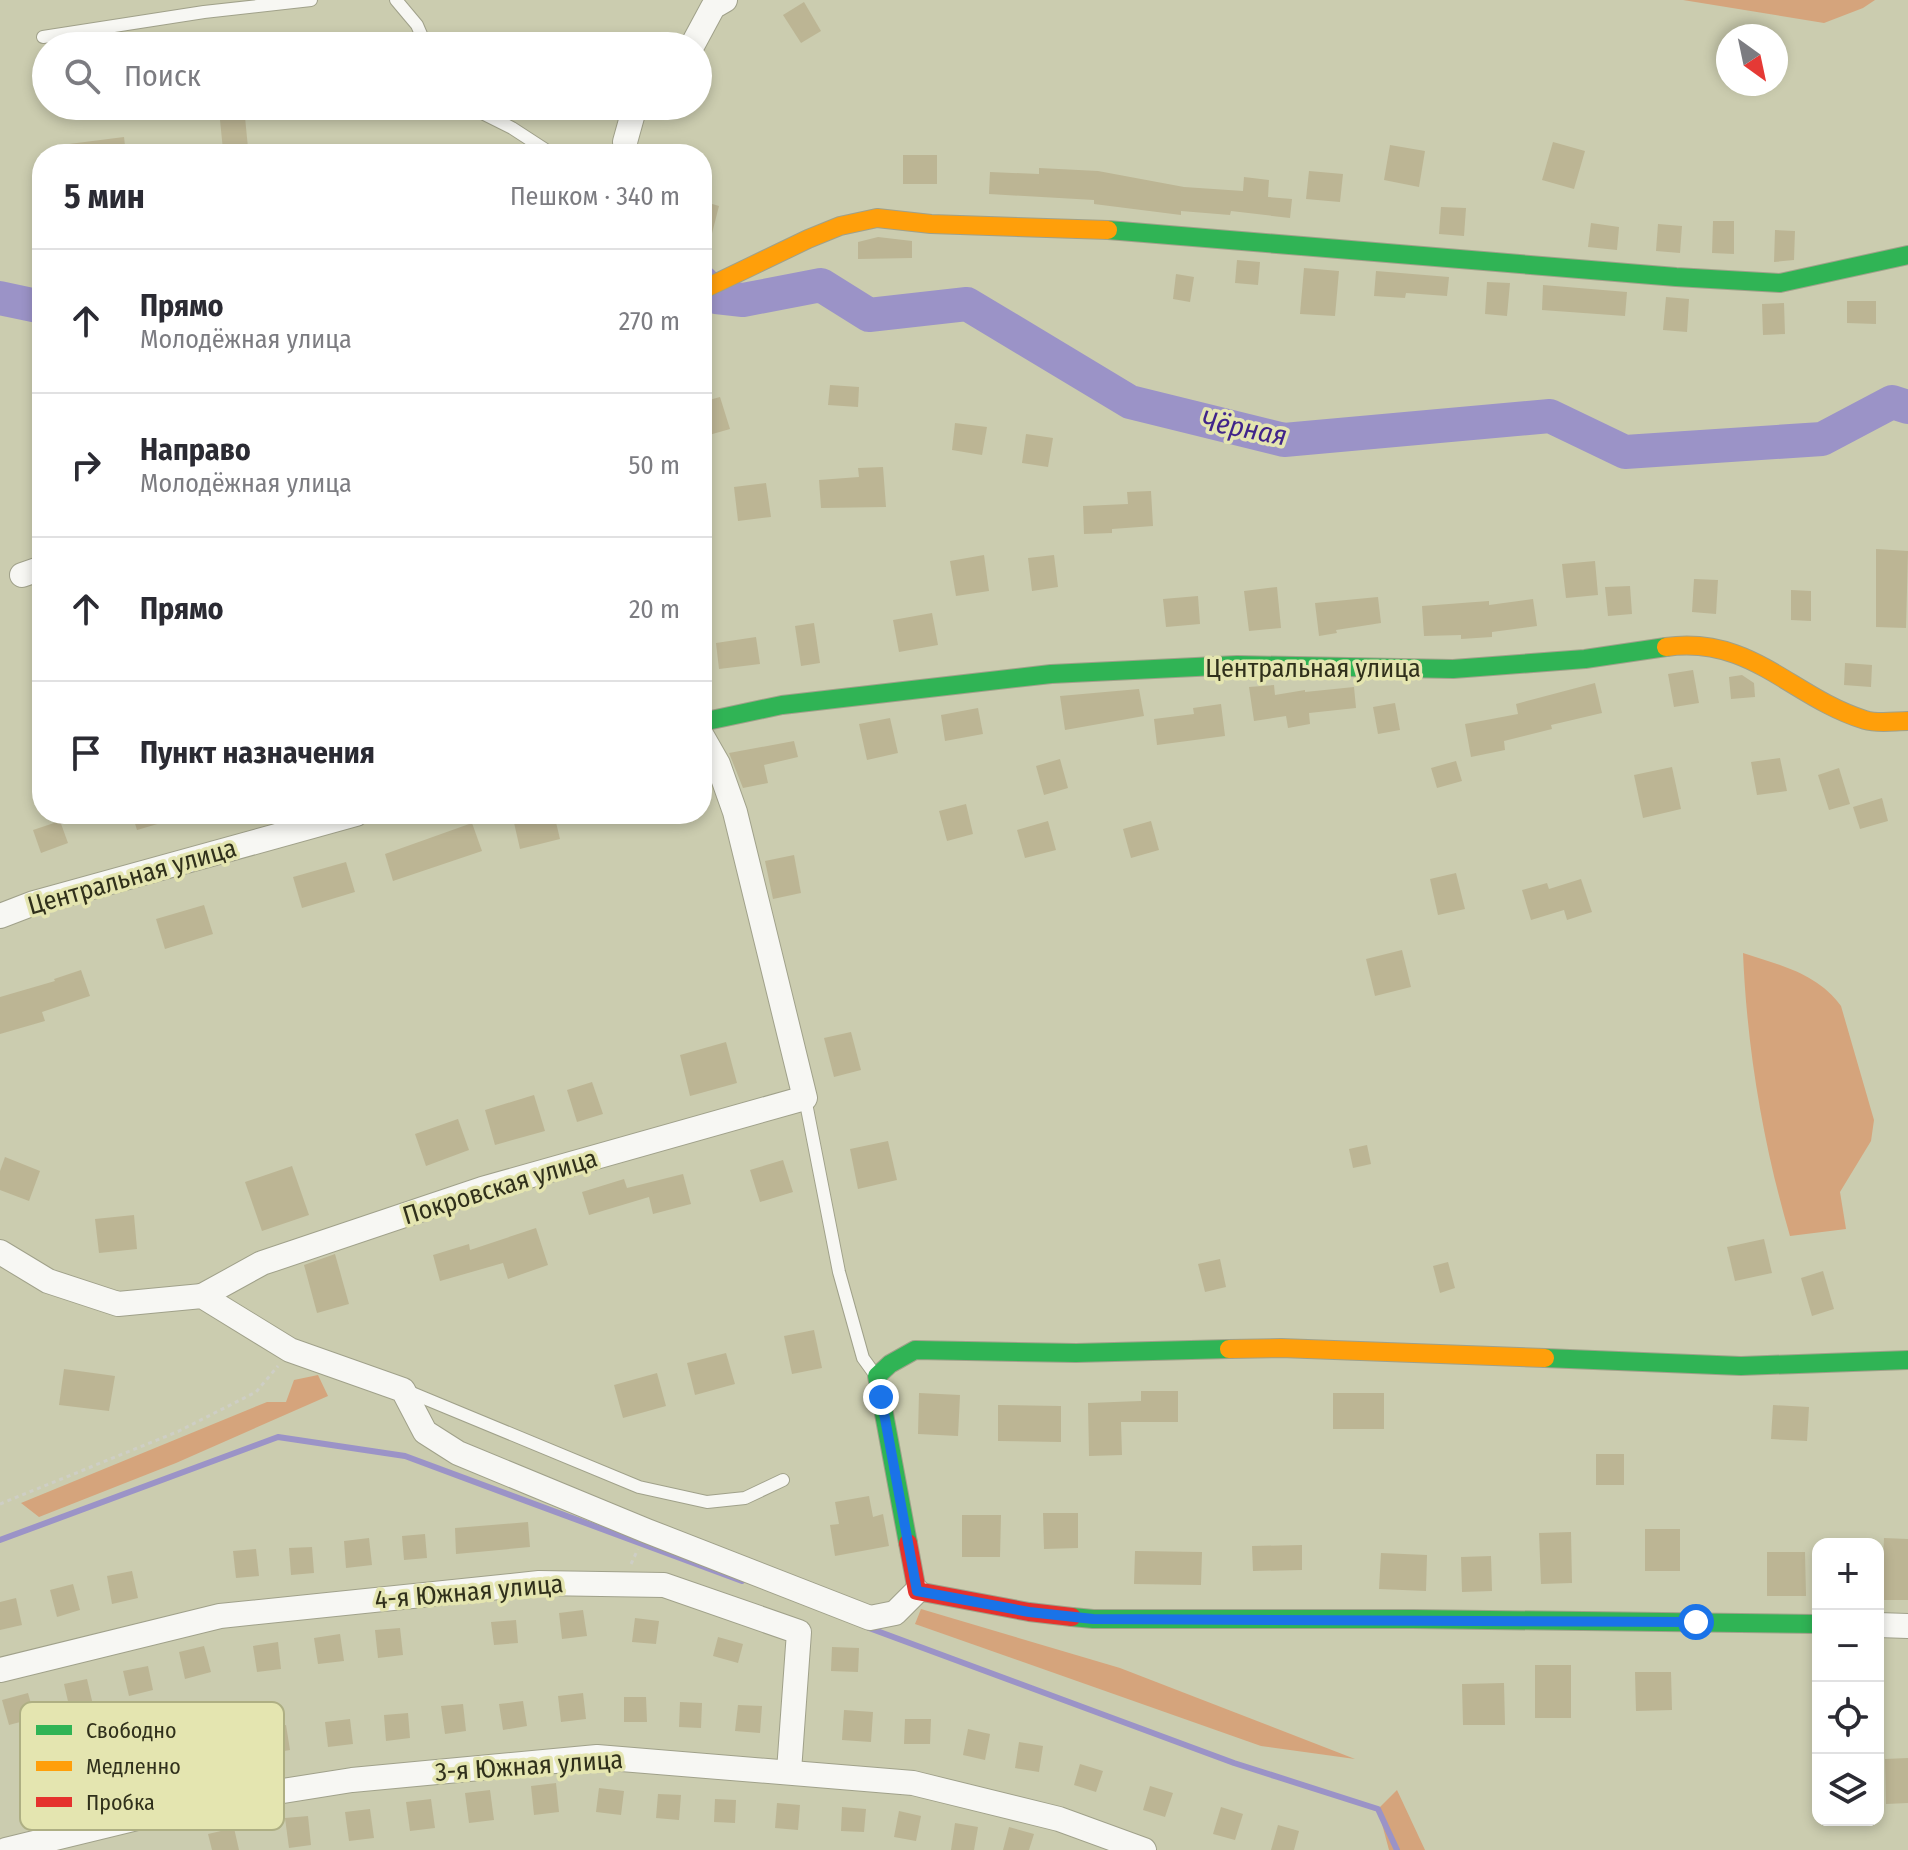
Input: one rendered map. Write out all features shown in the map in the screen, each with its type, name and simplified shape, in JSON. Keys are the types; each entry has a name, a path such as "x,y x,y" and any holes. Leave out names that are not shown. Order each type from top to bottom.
{"street":[{"path":"700,32 716,2"},
{"path":"625,144 631,120"},
{"path":"712,285 840,226 877,218 931,224 1085,228 1780,283 1908,255"},
{"name":"Центральная улица","path":"712,720 782,705 1051,674 1237,665 1453,669 1585,659 1689,644 1710,646 1748,657 1829,705 1868,721 1908,721"},
{"path":"712,754 735,812 805,1098"},
{"name":"Центральная улица","path":"0,916 34,903 320,824"},
{"name":"Покровская улица","path":"202,1296 262,1263 482,1189 805,1098"},
{"path":"0,1252 48,1281 118,1304 202,1296 290,1350 403,1390 425,1432 458,1453 870,1618 895,1613 917,1591"},
{"path":"917,1591 877,1376 890,1364 915,1350 1076,1353 1281,1348 1741,1366 1908,1360"},
{"name":"4-я Южная улица","path":"0,1670 220,1616 539,1583 664,1585 799,1632 789,1771"},
{"path":"917,1591 1029,1612 1093,1619 1812,1624"},
{"path":"1884,1625 1908,1626"},
{"name":"3-я Южная улица","path":"284,1791 368,1778 597,1757 913,1783 1059,1819 1144,1850"},
{"name":"3-я Южная улица","path":"6,1850 88,1830"}],"lane":[{"path":"75,32 204,12 311,0"},
{"path":"396,0 420,32"},
{"path":"496,120 537,144"},
{"path":"805,1098 839,1272 863,1358 877,1376"},
{"path":"403,1390 639,1487 707,1502 745,1498 783,1480"}],"path":[{"path":"0,1504 179,1431 256,1392 290,1350"},
{"path":"622,1584 647,1531"}],"shaded area":[{"path":"1683,0 1875,0 1824,23"},
{"path":"1743,953 1810,978 1841,1006 1874,1120 1871,1141 1840,1192 1846,1229 1790,1236 1758,1096 1748,1025"},
{"path":"318,1375 328,1396 176,1463 39,1517 21,1503 267,1402 286,1402 294,1380"},
{"path":"921,1609 1120,1668 1355,1759 1261,1746 915,1624"},
{"path":"1397,1790 1425,1850 1389,1850 1378,1809"}],"building":[{"path":"804,2 821,31 801,43 783,15"},
{"path":"220,120 245,120 248,144 222,144"},
{"path":"124,137 125,144 69,144"},
{"path":"1553,142 1585,151 1574,189 1542,180"},
{"path":"1390,145 1425,151 1419,187 1384,180"},
{"path":"903,155 937,155 937,184 903,184"},
{"path":"1039,168 1098,171 1184,187 1243,191 1244,177 1269,180 1268,197 1292,199 1290,218 1231,211 1230,215 1181,211 1181,215 1094,204 1094,200 989,194 990,172 1039,174"},
{"path":"1309,171 1343,174 1340,202 1306,199"},
{"path":"712,204 719,206 712,233"},
{"path":"1441,207 1466,208 1464,236 1439,234"},
{"path":"1713,221 1734,221 1734,254 1712,253"},
{"path":"1591,223 1619,227 1617,250 1588,247"},
{"path":"1658,224 1682,226 1680,253 1656,251"},
{"path":"1775,230 1795,231 1794,260 1774,262"},
{"path":"878,237 912,241 912,258 858,259 858,242"},
{"path":"1237,260 1260,262 1258,285 1235,283"},
{"path":"1304,268 1339,271 1335,316 1300,314"},
{"path":"1376,271 1449,277 1447,296 1406,293 1405,298 1374,296"},
{"path":"1176,274 1194,277 1190,302 1173,299"},
{"path":"1487,282 1510,283 1507,316 1485,314"},
{"path":"1543,285 1627,292 1625,316 1542,310"},
{"path":"1666,297 1689,299 1687,332 1663,330"},
{"path":"1847,301 1876,301 1876,324 1847,323"},
{"path":"1784,303 1785,334 1763,335 1762,304"},
{"path":"830,385 859,387 858,407 828,405"},
{"path":"720,397 730,429 712,434 712,399"},
{"path":"955,423 987,427 982,455 952,450"},
{"path":"1026,434 1053,438 1048,467 1022,463"},
{"path":"883,467 886,507 821,508 819,480 859,477 858,468"},
{"path":"766,483 771,517 738,521 734,487"},
{"path":"1151,491 1153,526 1084,534 1083,506 1128,504 1127,492"},
{"path":"1876,549 1908,551 1906,628 1876,627"},
{"path":"984,555 989,591 956,596 950,561"},
{"path":"1054,555 1058,587 1032,591 1028,558"},
{"path":"1595,561 1598,595 1566,598 1562,564"},
{"path":"1694,579 1718,580 1716,614 1692,612"},
{"path":"1630,586 1632,614 1608,616 1605,587"},
{"path":"1277,587 1281,628 1249,631 1244,591"},
{"path":"1791,590 1811,591 1811,621 1791,620"},
{"path":"1198,596 1200,624 1166,627 1163,599"},
{"path":"1378,597 1381,623 1319,636 1315,603"},
{"path":"1533,599 1537,626 1492,632 1492,637 1461,639 1461,635 1424,636 1422,606 1489,601 1489,605"},
{"path":"932,613 938,645 899,652 893,620"},
{"path":"814,623 820,663 801,666 795,626"},
{"path":"756,637 760,664 719,669 716,643"},
{"path":"1845,663 1872,665 1871,687 1844,685"},
{"path":"1693,670 1699,703 1674,707 1668,674"},
{"path":"1742,675 1754,683 1755,697 1731,699 1729,677"},
{"path":"1595,683 1602,713 1551,725 1552,729 1504,741 1505,750 1471,757 1465,724 1518,714 1516,704"},
{"path":"1274,685 1275,695 1354,687 1356,708 1309,713 1310,724 1288,728 1286,716 1254,721 1249,687"},
{"path":"1139,689 1144,716 1065,730 1060,696"},
{"path":"1395,703 1400,730 1378,734 1373,707"},
{"path":"1221,704 1225,736 1157,745 1154,719 1194,714 1193,708"},
{"path":"978,708 983,734 945,741 941,715"},
{"path":"890,718 898,753 867,760 859,724"},
{"path":"794,741 798,757 764,765 768,783 743,788 729,753"},
{"path":"1780,758 1787,791 1757,795 1751,762"},
{"path":"1060,759 1068,788 1044,795 1036,766"},
{"path":"1456,761 1462,781 1437,788 1431,768"},
{"path":"1672,767 1681,809 1643,818 1634,775"},
{"path":"1839,768 1850,804 1829,810 1818,775"},
{"path":"1882,798 1888,821 1860,829 1853,807"},
{"path":"966,804 973,834 947,841 939,811"},
{"path":"1048,821 1056,850 1025,858 1017,830"},
{"path":"1151,821 1159,850 1131,858 1123,829"},
{"path":"61,824 68,843 41,853 33,830"},
{"path":"135,824 158,824 137,830"},
{"path":"469,824 472,824 482,851 393,881 385,854"},
{"path":"514,824 556,824 560,839 520,849"},
{"path":"794,855 801,893 773,899 765,861"},
{"path":"346,862 355,892 302,908 293,877"},
{"path":"1456,873 1465,909 1438,915 1430,879"},
{"path":"1581,879 1592,912 1567,920 1564,910 1531,920 1522,890 1547,883 1549,889"},
{"path":"204,905 213,934 165,949 156,919"},
{"path":"1402,950 1411,987 1375,996 1366,959"},
{"path":"81,970 90,996 42,1012 45,1021 0,1034 0,997"},
{"path":"851,1032 861,1070 834,1077 824,1038"},
{"path":"726,1042 737,1083 690,1096 680,1055"},
{"path":"592,1082 603,1114 577,1122 567,1090"},
{"path":"534,1095 545,1131 495,1145 485,1110"},
{"path":"458,1119 469,1150 426,1166 415,1134"},
{"path":"888,1141 897,1180 858,1189 850,1149"},
{"path":"1367,1145 1371,1164 1353,1168 1349,1149"},
{"path":"5,1157 40,1171 29,1201 0,1190 0,1171"},
{"path":"783,1160 793,1192 760,1202 750,1170"},
{"path":"292,1166 309,1215 262,1231 245,1182"},
{"path":"683,1174 691,1204 653,1214 649,1197 589,1215 582,1192 624,1179 627,1188"},
{"path":"134,1215 137,1249 99,1253 95,1219"},
{"path":"536,1228 548,1265 508,1279 503,1263 440,1281 433,1255 469,1244 470,1250"},
{"path":"1764,1239 1772,1273 1735,1281 1727,1247"},
{"path":"335,1254 349,1304 317,1313 304,1265"},
{"path":"1220,1259 1226,1287 1205,1292 1198,1264"},
{"path":"1448,1262 1455,1288 1440,1293 1433,1266"},
{"path":"1823,1271 1834,1309 1812,1316 1801,1278"},
{"path":"814,1330 822,1368 792,1374 784,1336"},
{"path":"726,1353 735,1384 695,1395 687,1363"},
{"path":"64,1369 115,1376 109,1411 59,1405"},
{"path":"657,1373 666,1406 623,1418 614,1385"},
{"path":"1141,1391 1178,1391 1178,1422 1121,1422 1122,1455 1089,1456 1088,1403 1141,1401"},
{"path":"919,1393 960,1395 958,1436 918,1434"},
{"path":"1333,1393 1384,1393 1384,1429 1333,1429"},
{"path":"998,1405 1061,1406 1061,1442 998,1441"},
{"path":"1773,1405 1809,1407 1807,1441 1771,1439"},
{"path":"1596,1454 1624,1454 1624,1485 1596,1485"},
{"path":"869,1496 873,1517 883,1514 889,1546 835,1556 830,1525 839,1524 835,1502"},
{"path":"1043,1513 1078,1513 1078,1548 1044,1549"},
{"path":"962,1515 1001,1515 1000,1557 962,1557"},
{"path":"528,1522 530,1547 456,1554 455,1528"},
{"path":"1645,1529 1680,1529 1680,1571 1645,1571"},
{"path":"1571,1532 1572,1583 1541,1584 1539,1533"},
{"path":"425,1534 427,1558 404,1560 402,1536"},
{"path":"369,1538 372,1565 346,1568 344,1541"},
{"path":"1884,1538 1908,1539 1908,1600 1884,1600"},
{"path":"1302,1545 1302,1570 1253,1571 1252,1546"},
{"path":"312,1547 314,1573 291,1575 289,1548"},
{"path":"256,1549 259,1576 236,1578 233,1551"},
{"path":"1135,1551 1202,1552 1201,1585 1134,1584"},
{"path":"1767,1552 1805,1552 1806,1596 1767,1596"},
{"path":"1381,1553 1427,1555 1426,1591 1379,1589"},
{"path":"1491,1556 1492,1591 1462,1592 1461,1557"},
{"path":"132,1571 138,1598 112,1604 107,1576"},
{"path":"73,1584 80,1610 57,1617 50,1590"},
{"path":"16,1598 22,1625 0,1630 0,1602"},
{"path":"583,1610 587,1636 562,1639 559,1613"},
{"path":"635,1618 659,1621 656,1644 632,1642"},
{"path":"516,1620 518,1643 494,1645 491,1622"},
{"path":"400,1628 403,1655 378,1658 375,1630"},
{"path":"340,1634 344,1661 318,1664 314,1638"},
{"path":"718,1637 743,1644 738,1663 713,1656"},
{"path":"278,1642 281,1669 257,1672 253,1646"},
{"path":"204,1646 211,1672 185,1679 179,1652"},
{"path":"832,1647 859,1648 858,1672 831,1671"},
{"path":"1535,1665 1571,1665 1571,1718 1535,1718"},
{"path":"148,1666 153,1690 129,1696 123,1671"},
{"path":"1635,1672 1671,1672 1672,1710 1636,1711"},
{"path":"87,1679 92,1702 68,1702 64,1684"},
{"path":"1504,1683 1505,1725 1463,1725 1462,1684"},
{"path":"28,1693 31,1702 20,1702 20,1722 9,1725 2,1700"},
{"path":"583,1693 586,1719 561,1722 558,1696"},
{"path":"624,1697 646,1697 647,1722 624,1722"},
{"path":"523,1701 527,1726 503,1730 499,1704"},
{"path":"680,1702 702,1703 701,1728 679,1727"},
{"path":"463,1704 466,1731 445,1734 441,1706"},
{"path":"738,1705 762,1706 760,1733 735,1731"},
{"path":"844,1710 873,1712 871,1742 842,1740"},
{"path":"408,1713 410,1738 386,1741 384,1715"},
{"path":"350,1719 353,1744 328,1747 325,1722"},
{"path":"905,1719 931,1719 930,1744 904,1744"},
{"path":"284,1725 290,1750 284,1751"},
{"path":"968,1729 990,1734 985,1760 963,1755"},
{"path":"1019,1742 1043,1746 1039,1772 1015,1768"},
{"path":"1908,1758 1908,1803 1886,1804 1885,1759"},
{"path":"1080,1764 1103,1771 1096,1792 1074,1785"},
{"path":"556,1783 559,1812 534,1815 531,1786"},
{"path":"1150,1786 1173,1793 1165,1817 1143,1810"},
{"path":"599,1788 624,1791 621,1815 596,1812"},
{"path":"490,1790 494,1820 469,1823 465,1793"},
{"path":"658,1794 681,1795 679,1820 656,1818"},
{"path":"431,1799 435,1828 410,1831 406,1802"},
{"path":"715,1799 736,1800 735,1823 714,1822"},
{"path":"777,1803 800,1805 798,1830 775,1828"},
{"path":"842,1807 866,1809 864,1832 841,1831"},
{"path":"1221,1807 1243,1814 1235,1840 1213,1834"},
{"path":"370,1809 374,1838 349,1841 345,1812"},
{"path":"899,1811 921,1816 916,1841 894,1837"},
{"path":"308,1816 311,1845 289,1848 285,1818"},
{"path":"955,1823 978,1827 974,1850 951,1850"},
{"path":"1278,1825 1299,1831 1294,1850 1271,1850"},
{"path":"1009,1827 1034,1834 1029,1850 1003,1850"},
{"path":"234,1830 239,1850 212,1850 208,1834"}],"waterway":[{"name":"Чёрная","path":"712,293 716,297 743,300 821,285 869,315 967,304 1130,402 1284,440 1550,416 1625,452 1822,439 1892,402 1908,407"},
{"name":"Чёрная","path":"0,298 32,305"},
{"path":"0,1540 278,1437 405,1456 742,1581"},
{"path":"869,1628 1234,1763 1378,1809 1397,1850"}],"traffic: fast":[{"path":"1108,230 1780,283 1908,255"},
{"path":"712,720 782,705 1051,674 1237,665 1453,669 1585,659 1666,647"},
{"path":"908,1543 877,1376 890,1364 915,1350 1076,1353 1229,1349"},
{"path":"1545,1358 1741,1366 1908,1360"},
{"path":"1072,1617 1812,1624"}],"traffic: slow":[{"path":"712,285 808,239 840,226 877,218 931,224 1108,230"},
{"path":"1666,647 1696,646 1723,650 1770,670 1839,710 1865,720 1908,721"},
{"path":"1229,1349 1281,1348 1545,1358"}],"traffic: jam":[{"path":"908,1543 917,1591 1072,1617"}],"route":[{"path":"881,1397 917,1591 1029,1612 1093,1619 1696,1622"}]}
